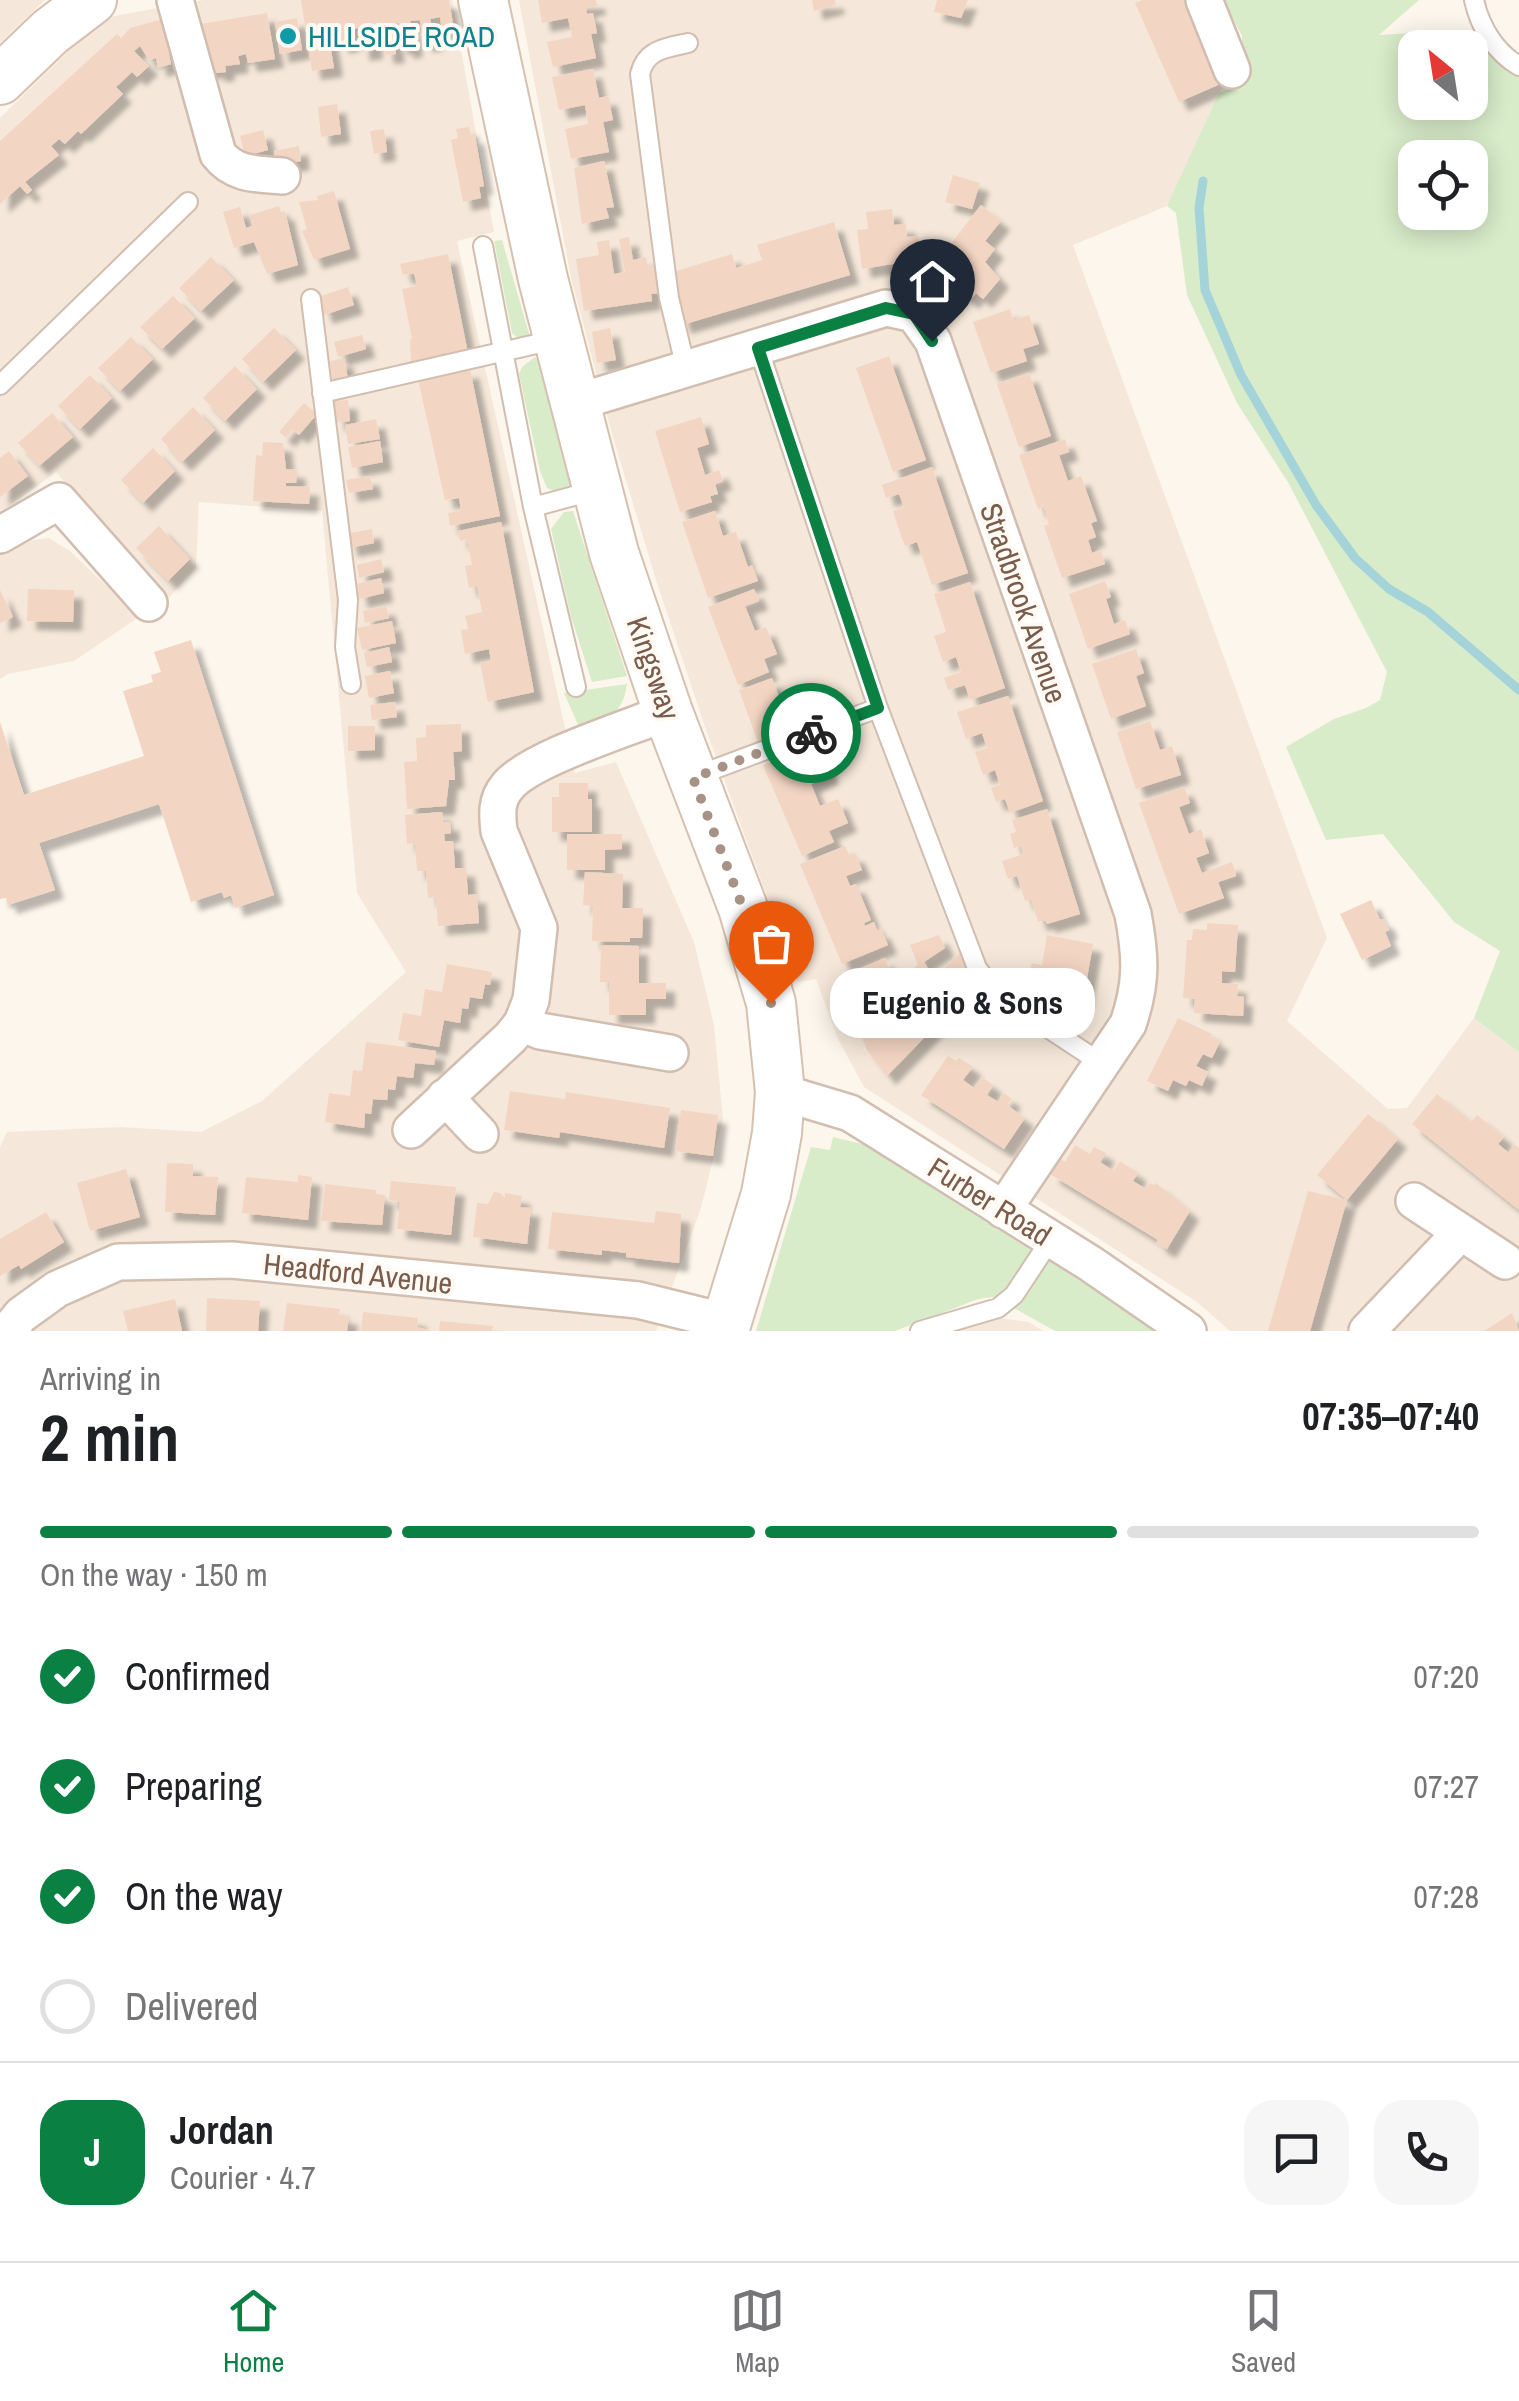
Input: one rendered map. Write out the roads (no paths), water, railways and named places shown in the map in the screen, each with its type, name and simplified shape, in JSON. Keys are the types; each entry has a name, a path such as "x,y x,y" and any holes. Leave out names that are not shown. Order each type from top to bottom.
{"street":[{"path":"0,80 50,32 92,0"},
{"path":"175,0 218,154 226,165 249,174 282,176"},
{"name":"Kingsway","path":"482,0 558,338 614,554 668,712 743,908 776,1034 780,1092 766,1194 726,1326"},
{"path":"1204,0 1232,70"},
{"name":"Stradbrook Avenue","path":"574,403 886,308 914,314 932,341 1133,914 1140,952 1140,990 1128,1024 1003,1210"},
{"path":"0,535 59,502 148,603"},
{"path":"411,1130 522,1023 531,1000 539,928 499,831 496,815 506,787 533,767 668,712"},
{"path":"522,1023 540,1031 670,1053"},
{"name":"Furber Road","path":"780,1092 850,1113 1051,1239 1188,1331"},
{"path":"446,1097 480,1134"},
{"path":"1414,1201 1505,1261"},
{"path":"1366,1331 1462,1232"},
{"name":"Headford Avenue","path":"8,1331 21,1315 57,1289 118,1262 232,1260 638,1300 726,1326"}],"lane":[{"path":"1474,0 1487,34 1519,66"},
{"path":"686,369 669,298 640,74 643,61 654,51 688,43"},
{"path":"0,385 188,202"},
{"path":"482,246 534,507 576,687"},
{"path":"311,299 348,600 345,647 352,684"},
{"path":"322,393 558,338"},
{"path":"758,348 878,708 977,968 995,993 1101,1064"},
{"path":"534,507 597,490"},
{"path":"693,778 878,708"},
{"path":"920,1331 998,1308 1014,1295 1051,1239"}],"waterway":[{"path":"1203,181 1199,208 1205,290 1241,375 1316,505 1355,558 1389,589 1428,612 1519,690"}],"place":[{"name":"HILLSIDE ROAD","path":"288,36"},
{"name":"Eugenio & Sons","path":"771,1003"}]}
